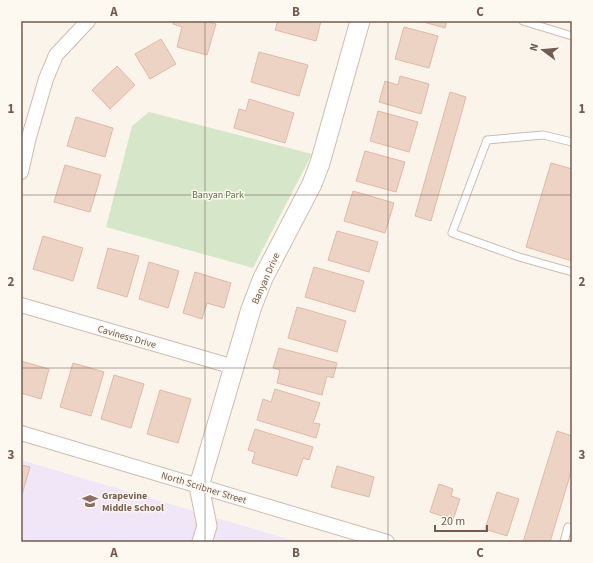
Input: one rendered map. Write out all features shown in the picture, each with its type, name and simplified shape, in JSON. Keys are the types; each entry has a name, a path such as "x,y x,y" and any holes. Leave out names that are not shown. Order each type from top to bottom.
{"street":[{"path":"21,172 29,137 46,79 56,55 88,21"},
{"name":"Banyan Drive","path":"202,542 206,526 199,486 251,309 263,278 312,184 320,163 360,21"},
{"name":"Caviness Drive","path":"21,305 234,367"},
{"name":"North Scribner Street","path":"21,433 387,542"}],"lane":[{"path":"523,21 572,36"},
{"path":"572,142 543,135 487,140 452,233 519,257 572,272"},
{"path":"564,542 568,527"}],"shaded area":[{"name":"Grapevine Middle School","path":"21,460 298,542 21,542"}],"green space":[{"name":"Banyan Park","path":"149,112 312,154 253,268 106,227 132,126"}],"building":[{"path":"174,21 205,21 216,24 207,55 177,47 182,27 173,24"},
{"path":"278,21 321,21 316,41 275,30"},
{"path":"420,21 447,21 445,28"},
{"path":"404,27 438,36 429,68 395,59"},
{"path":"161,39 176,64 150,79 135,54"},
{"path":"259,52 308,65 299,96 251,82"},
{"path":"117,66 135,85 110,109 92,90"},
{"path":"400,76 429,84 421,114 379,102 385,81 398,85"},
{"path":"450,92 466,97 431,221 415,216"},
{"path":"249,99 294,113 285,143 234,128 239,109 246,111"},
{"path":"378,111 418,122 409,152 370,141"},
{"path":"76,117 113,128 105,157 67,146"},
{"path":"365,151 405,162 396,192 356,181"},
{"path":"551,163 572,169 572,261 526,247"},
{"path":"65,165 101,175 90,212 54,202"},
{"path":"353,191 394,203 385,233 344,221"},
{"path":"337,231 378,242 369,272 328,260"},
{"path":"43,236 83,248 73,281 33,269"},
{"path":"108,248 139,256 127,297 97,288"},
{"path":"149,262 179,271 168,308 139,299"},
{"path":"314,267 364,281 355,312 305,297"},
{"path":"195,272 231,283 224,308 207,303 202,319 183,313"},
{"path":"297,307 346,321 337,352 288,338"},
{"path":"279,348 337,363 333,378 327,376 322,395 277,383 280,370 273,368"},
{"path":"21,361 49,369 41,399 21,393"},
{"path":"73,363 104,372 91,416 60,407"},
{"path":"114,375 144,384 131,428 101,419"},
{"path":"275,389 320,403 313,423 320,424 316,438 257,420 263,399 271,402"},
{"path":"160,390 191,399 178,443 147,434"},
{"path":"255,429 313,447 309,460 303,458 297,476 252,463 255,452 248,450"},
{"path":"557,431 572,436 572,469 550,542 523,542"},
{"path":"21,465 30,467 21,498"},
{"path":"337,466 374,477 369,497 331,487"},
{"path":"439,484 453,489 451,496 460,499 453,520 430,512"},
{"path":"497,492 519,499 507,536 485,529"}],"place":[{"name":"Grapevine Middle School","path":"90,501"}]}
